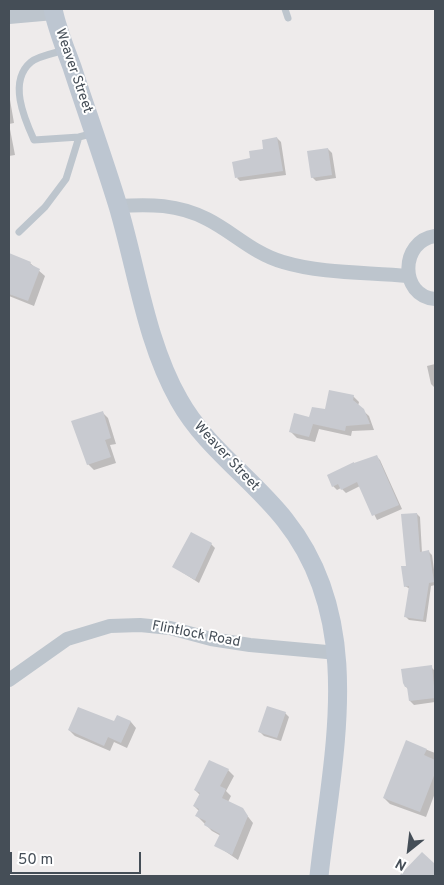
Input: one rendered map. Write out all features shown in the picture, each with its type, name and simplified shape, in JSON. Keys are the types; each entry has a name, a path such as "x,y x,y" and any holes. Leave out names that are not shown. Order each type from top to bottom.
{"street":[{"path":"9,17 53,11"},
{"name":"Weaver Street","path":"53,11 66,50 87,135 118,206 155,342 169,382 195,426 286,520 321,580 338,653 334,741 319,876"},
{"path":"118,206 146,204 187,210 208,219 258,252 282,262 326,270 408,276"},
{"path":"435,236 418,243 412,250 407,265 408,276 416,290 430,299 435,299"},
{"name":"Flintlock Road","path":"9,680 68,639 110,626 140,625 170,628 211,639 250,645 338,653"}],"lane":[{"path":"285,9 288,18"},
{"path":"66,50 31,62 21,78 20,100 34,140 87,135"},
{"path":"20,232 45,207 66,178 87,135"}],"building":[{"path":"277,137 283,171 235,178 232,162 250,158 249,151 263,149 262,140"},
{"path":"328,148 332,175 311,178 307,151"},
{"path":"9,253 31,262 30,264 40,269 28,301 9,294"},
{"path":"329,390 354,395 353,400 364,409 370,424 346,426 345,431 313,424 309,437 289,432 294,413 309,417 312,407 325,409"},
{"path":"103,411 111,438 105,440 111,457 87,465 71,421"},
{"path":"377,455 399,505 372,516 357,482 341,490 338,484 332,487 327,475 354,462"},
{"path":"417,513 420,552 429,550 434,582 429,583 423,620 404,617 409,586 404,587 401,566 406,566 401,514"},
{"path":"191,532 212,543 195,580 172,567"},
{"path":"432,665 435,698 409,701 401,669"},
{"path":"267,706 286,712 277,738 258,732"},
{"path":"78,707 114,721 117,715 131,721 121,743 108,737 104,746 68,730"},
{"path":"406,740 427,749 424,755 435,760 435,773 420,812 383,798"},
{"path":"209,760 229,769 220,786 226,789 222,798 243,808 248,816 232,855 214,846 220,834 204,825 206,821 195,816 199,809 193,806 200,793 194,790"},
{"path":"422,852 435,864 435,876 399,876"}]}
